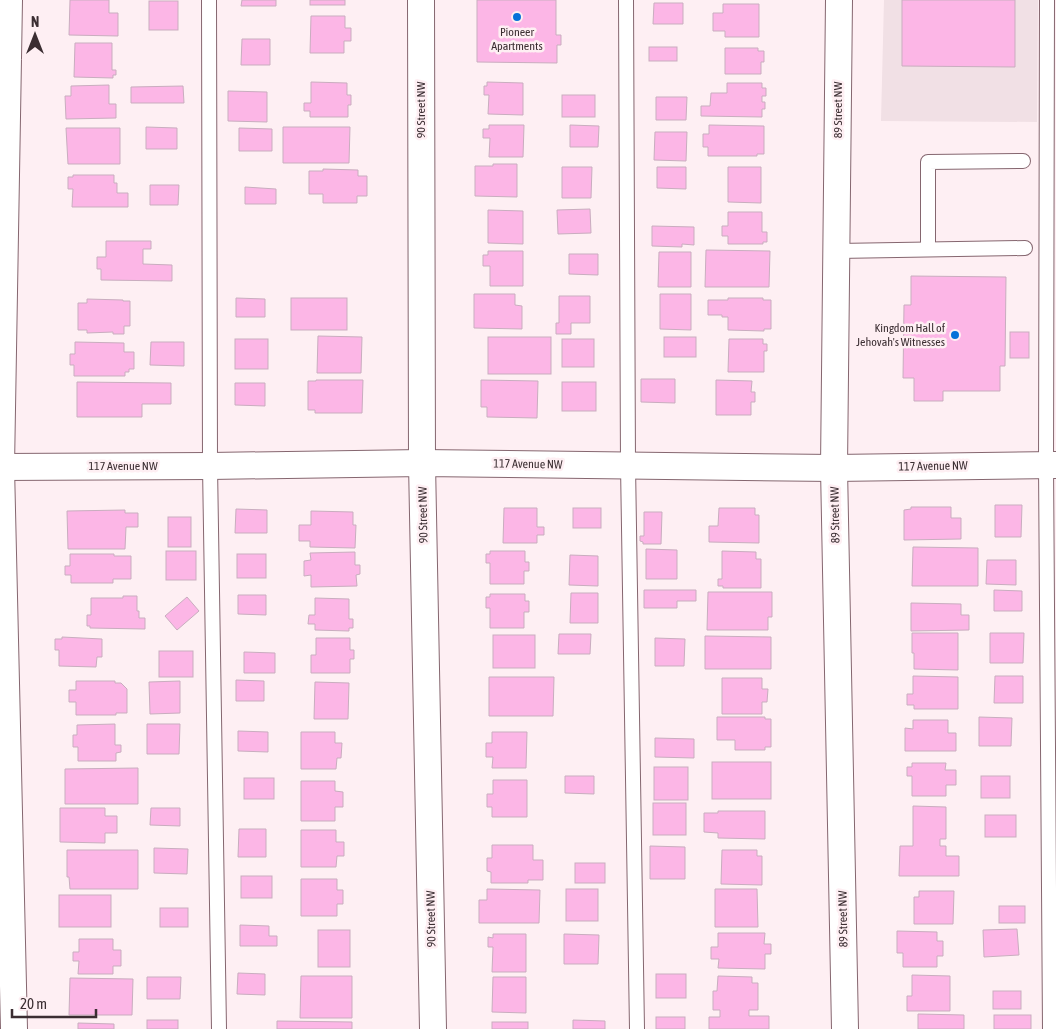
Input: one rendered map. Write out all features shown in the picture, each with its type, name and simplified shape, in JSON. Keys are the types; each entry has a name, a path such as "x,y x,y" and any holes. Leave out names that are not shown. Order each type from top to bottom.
{"street":[{"path":"9,0 0,467 14,1029"},
{"name":"90 Street NW","path":"421,0 422,463 433,1029"},
{"name":"89 Street NW","path":"839,0 834,468 845,1029"},
{"name":"117 Avenue NW","path":"0,467 422,463 834,468 1051,465"}],"lane":[{"path":"209,0 210,466 220,1029"},
{"path":"626,0 628,465 637,1029"},
{"path":"1047,0 1051,465 1050,1029"},
{"path":"928,250 928,162 1023,160"},
{"path":"837,251 1025,248"}],"shaded area":[{"path":"884,0 1038,0 1037,122 881,121"}],"building":[{"path":"70,0 109,0 109,13 118,13 118,36 69,35"},
{"path":"242,0 276,0 276,6 241,6"},
{"path":"310,0 345,0 345,5 310,5"},
{"name":"Pioneer Apartments","path":"477,0 556,0 556,35 561,35 561,45 557,45 557,63 477,62"},
{"path":"902,0 1015,0 1015,67 902,66"},
{"path":"149,1 178,1 178,30 149,30"},
{"path":"654,3 683,3 683,24 653,24"},
{"path":"723,4 759,4 759,37 725,37 725,31 713,31 713,13 723,13"},
{"path":"311,16 345,16 345,28 351,28 351,41 344,41 344,53 310,53"},
{"path":"242,39 270,39 270,65 241,65"},
{"path":"75,43 112,43 112,70 116,70 116,75 113,75 113,78 74,77"},
{"path":"649,47 677,47 677,61 649,61"},
{"path":"725,48 758,48 758,51 764,51 764,62 761,62 761,74 725,74"},
{"path":"311,82 347,83 347,95 351,95 351,105 348,105 348,117 310,117 310,111 304,111 304,103 311,103"},
{"path":"487,82 523,83 523,115 488,114 489,95 484,95 484,86 487,86"},
{"path":"727,83 762,83 762,88 766,88 766,96 762,96 762,102 765,102 765,109 762,109 762,117 701,116 701,106 710,106 711,93 727,93"},
{"path":"109,85 109,104 116,104 116,118 66,119 65,96 71,96 71,86"},
{"path":"183,86 184,103 131,103 131,87"},
{"path":"228,91 267,92 267,122 228,121"},
{"path":"562,95 595,95 595,117 562,117"},
{"path":"656,97 687,97 686,120 656,120"},
{"path":"489,125 524,125 523,157 489,157 490,138 483,138 483,129 489,129"},
{"path":"570,125 599,126 598,147 570,147"},
{"path":"709,125 764,126 764,154 757,154 757,156 708,156 708,147 703,147 703,134 709,134"},
{"path":"146,127 177,128 177,149 146,149"},
{"path":"283,127 350,127 349,163 283,163"},
{"path":"66,128 120,128 120,164 68,164"},
{"path":"239,128 272,129 272,151 239,151"},
{"path":"655,132 687,132 686,161 654,160"},
{"path":"493,164 517,164 517,197 475,196 475,166 493,166"},
{"path":"562,167 592,167 591,198 562,198"},
{"path":"657,167 686,167 686,189 657,188"},
{"path":"728,167 761,167 761,203 728,202"},
{"path":"323,169 358,170 358,176 367,176 367,196 357,196 357,203 323,203 323,194 309,194 309,171 323,171"},
{"path":"73,175 114,175 114,183 117,183 117,193 128,193 128,207 72,207 73,189 68,189 68,177 73,177"},
{"path":"150,185 179,185 178,205 150,205"},
{"path":"245,187 276,189 276,204 245,204"},
{"path":"590,209 591,233 558,234 557,210"},
{"path":"488,210 523,211 523,244 488,243"},
{"path":"728,212 762,212 762,232 767,232 767,242 763,242 763,244 728,244 728,236 722,236 722,226 728,226"},
{"path":"652,226 694,227 694,245 682,244 682,247 652,246"},
{"path":"106,241 151,241 151,249 143,249 143,264 172,265 172,281 101,280 101,269 97,269 97,257 106,257"},
{"path":"706,250 770,251 769,287 705,287"},
{"path":"488,251 523,251 523,286 490,286 490,266 483,266 483,255 488,255"},
{"path":"659,252 691,252 691,287 658,287"},
{"path":"569,254 598,254 598,275 569,274"},
{"name":"Kingdom Hall of Jehovah's Witnesses","path":"911,276 1006,277 1005,366 1000,366 1000,391 943,391 943,401 914,401 914,378 903,378 904,305 911,305"},
{"path":"474,294 515,294 515,305 522,306 522,329 474,328"},
{"path":"660,294 691,294 691,330 660,329"},
{"path":"559,296 590,296 590,323 571,323 571,334 556,334 556,323 559,323"},
{"path":"236,298 265,299 265,317 236,317"},
{"path":"291,298 347,298 347,330 291,330"},
{"path":"728,298 763,298 763,300 771,300 771,329 764,329 764,331 728,330 728,317 708,315 708,300 728,300"},
{"path":"87,299 130,301 130,326 124,326 124,334 113,334 113,332 87,333 87,330 78,330 78,303 87,303"},
{"path":"1010,332 1029,332 1029,358 1010,358"},
{"path":"318,336 362,337 361,373 317,373"},
{"path":"488,337 551,337 551,374 488,374"},
{"path":"664,337 696,337 696,357 664,357"},
{"path":"235,339 268,339 268,369 235,369"},
{"path":"562,339 594,339 594,367 562,367"},
{"path":"729,339 763,339 763,344 767,344 767,351 764,351 764,372 728,372"},
{"path":"75,342 124,343 124,352 134,352 134,369 129,369 129,372 125,372 125,376 74,376 74,365 70,365 70,354 75,354"},
{"path":"151,342 184,342 184,366 150,365"},
{"path":"641,379 675,379 675,403 641,402"},
{"path":"363,380 362,413 315,413 315,410 308,410 308,381"},
{"path":"481,380 538,381 537,418 487,417 487,407 481,407"},
{"path":"716,380 752,381 751,392 755,392 755,402 751,402 751,415 716,415"},
{"path":"77,382 171,383 171,404 142,404 142,417 77,417"},
{"path":"562,382 596,382 596,411 562,411"},
{"path":"235,383 265,383 265,406 235,405"},
{"path":"995,505 1022,505 1021,537 995,537"},
{"path":"911,507 951,507 951,518 961,518 961,539 904,540 904,510 911,509"},
{"path":"504,508 537,508 537,527 544,527 544,535 537,535 537,543 503,543"},
{"path":"573,508 601,508 601,528 573,528"},
{"path":"719,508 755,508 755,515 759,515 759,543 709,542 709,526 718,526"},
{"path":"236,509 267,510 267,533 235,533"},
{"path":"125,510 125,513 138,513 138,527 126,527 125,549 68,549 67,511"},
{"path":"311,511 353,512 353,525 356,525 355,548 310,547 310,541 299,541 299,525 311,525"},
{"path":"644,512 662,512 661,544 643,544 640,541 640,536 644,536"},
{"path":"168,517 191,517 191,547 168,547"},
{"path":"913,547 978,548 978,586 912,586"},
{"path":"646,549 677,550 677,579 646,579"},
{"path":"166,551 196,551 196,580 166,580"},
{"path":"490,551 525,551 525,562 529,562 529,571 524,571 524,584 490,584 490,563 486,563 486,554 490,554"},
{"path":"722,551 756,552 756,559 761,559 761,588 723,588 723,586 718,586 718,579 722,579"},
{"path":"355,552 355,565 360,565 360,574 356,575 357,586 311,587 311,575 304,576 304,561 311,560 310,553"},
{"path":"70,554 131,556 131,579 113,579 113,583 71,583 71,575 65,575 65,566 70,566"},
{"path":"237,554 266,554 266,578 237,578"},
{"path":"570,555 598,556 598,586 569,585"},
{"path":"987,560 1016,560 1016,585 986,584"},
{"path":"644,590 696,590 696,601 677,601 677,608 644,608"},
{"path":"994,590 1022,591 1022,611 994,611"},
{"path":"708,592 772,592 772,617 768,617 768,630 707,630"},
{"path":"571,593 598,593 598,623 570,623"},
{"path":"490,594 525,594 525,601 529,601 529,612 524,612 524,628 490,628 490,608 486,608 486,597 490,597"},
{"path":"238,595 266,595 266,615 238,614"},
{"path":"123,596 137,596 137,611 139,611 139,618 145,618 145,629 90,628 90,626 87,626 87,615 91,615 91,598 123,598"},
{"path":"187,597 199,611 177,630 165,616"},
{"path":"315,598 349,599 349,619 353,619 353,628 349,628 349,631 315,630 315,624 308,624 309,615 315,615"},
{"path":"911,603 961,604 961,615 969,615 969,630 911,631"},
{"path":"912,633 958,633 958,670 914,669"},
{"path":"990,633 1024,633 1023,663 990,663"},
{"path":"559,634 591,634 590,654 558,654"},
{"path":"493,635 535,635 535,668 493,668"},
{"path":"705,636 771,637 771,669 705,669"},
{"path":"62,637 102,639 102,657 97,657 96,667 59,666 59,650 55,650 55,639 62,639"},
{"path":"316,638 350,638 350,650 354,650 354,659 350,659 350,673 311,673 311,655 316,655"},
{"path":"655,638 685,639 684,666 655,666"},
{"path":"159,651 193,651 193,677 159,677"},
{"path":"244,652 275,653 275,673 244,673"},
{"path":"913,676 958,677 958,709 914,709 914,705 907,705 907,694 913,694"},
{"path":"995,676 1023,676 1023,703 994,703"},
{"path":"489,677 554,677 553,716 489,716"},
{"path":"722,678 762,678 762,689 768,689 767,702 762,702 762,714 722,714"},
{"path":"236,680 264,681 264,701 236,701"},
{"path":"76,681 115,681 115,683 121,683 127,689 127,713 116,713 116,715 76,715 76,702 69,702 69,690 76,690"},
{"path":"180,681 180,713 150,714 149,682"},
{"path":"315,682 349,683 348,719 314,719"},
{"path":"717,717 765,717 765,719 771,719 771,747 765,747 765,750 735,750 735,740 717,740"},
{"path":"979,717 1012,718 1011,746 979,746"},
{"path":"913,720 948,720 948,733 956,733 956,751 905,751 905,728 913,729"},
{"path":"115,724 115,745 121,745 121,752 116,753 116,761 78,761 78,747 73,747 73,735 77,735 77,725"},
{"path":"147,724 180,724 179,754 147,754"},
{"path":"238,731 268,732 268,752 238,751"},
{"path":"301,732 335,732 335,743 342,743 341,758 337,758 336,769 301,769"},
{"path":"492,732 527,732 526,768 492,768 493,757 486,757 486,743 492,743"},
{"path":"655,738 694,739 694,758 655,757"},
{"path":"712,762 771,762 771,799 712,799"},
{"path":"912,763 946,763 945,770 956,770 956,785 946,785 946,796 912,796 912,776 907,776 907,767 912,767"},
{"path":"654,767 688,767 688,800 654,800"},
{"path":"138,768 138,804 65,804 65,769"},
{"path":"565,776 594,776 594,794 565,793"},
{"path":"981,776 1010,776 1010,798 981,798"},
{"path":"244,778 274,778 274,799 244,799"},
{"path":"493,780 527,780 527,817 492,817 492,807 487,807 487,794 493,794"},
{"path":"301,781 335,781 335,791 343,792 343,807 335,807 335,821 301,821"},
{"path":"653,803 686,803 686,835 653,835"},
{"path":"913,806 946,807 946,839 940,839 940,846 946,846 946,856 959,856 959,876 899,876 900,846 913,846"},
{"path":"60,808 105,808 105,816 117,816 117,833 105,833 105,843 60,842"},
{"path":"151,808 180,808 180,826 150,825"},
{"path":"718,811 765,811 765,839 718,838 718,833 704,832 704,813 718,813"},
{"path":"985,815 1016,815 1016,837 985,837"},
{"path":"239,829 266,829 266,857 238,857"},
{"path":"301,830 336,830 336,842 344,842 344,856 337,856 336,867 301,867"},
{"path":"492,845 533,845 533,860 543,860 543,880 528,880 528,883 491,883 491,872 487,871 487,858 492,858"},
{"path":"650,846 685,847 685,879 650,879"},
{"path":"154,848 188,849 187,874 154,873"},
{"path":"67,850 138,850 138,889 70,889 69,877 67,877"},
{"path":"722,850 757,850 757,856 762,856 762,885 721,884"},
{"path":"575,863 605,863 605,883 575,883"},
{"path":"241,876 272,876 272,898 241,898"},
{"path":"301,879 337,879 337,890 343,890 343,904 337,904 337,916 301,916"},
{"path":"487,889 540,890 539,923 479,923 479,900 487,900"},
{"path":"566,889 598,889 598,921 566,921"},
{"path":"715,889 757,889 758,927 715,927"},
{"path":"919,891 954,891 953,924 914,924 914,897 919,897"},
{"path":"59,895 111,895 111,927 59,927"},
{"path":"999,906 1025,906 1025,923 999,923"},
{"path":"160,908 188,908 188,927 160,927"},
{"path":"240,925 269,926 269,936 277,936 277,946 240,946"},
{"path":"1017,929 1019,955 984,957 983,930"},
{"path":"318,930 350,930 350,967 318,967"},
{"path":"897,931 937,932 937,941 943,941 943,956 937,956 937,967 903,967 903,953 897,953"},
{"path":"718,933 765,933 764,944 771,944 771,954 765,954 765,969 718,968 719,959 711,959 711,947 718,947"},
{"path":"493,934 526,934 526,972 492,972 493,947 488,947 488,937 493,938"},
{"path":"564,934 599,935 598,964 564,964"},
{"path":"79,939 113,939 113,950 121,950 121,966 113,966 113,974 78,974 79,961 73,961 73,952 79,952"},
{"path":"238,973 265,974 265,995 237,994"},
{"path":"656,974 686,974 686,998 656,998"},
{"path":"912,975 950,976 950,1011 907,1011 907,996 912,996"},
{"path":"301,976 352,976 352,1018 300,1018"},
{"path":"718,976 752,977 752,983 758,983 758,1010 749,1010 749,1016 769,1016 769,1029 709,1029 709,1017 720,1017 720,1010 713,1010 713,991 717,991"},
{"path":"147,977 181,977 180,999 147,999"},
{"path":"493,977 526,977 526,1013 492,1012"},
{"path":"70,978 133,979 132,1015 69,1015"},
{"path":"993,991 1021,991 1021,1009 993,1009"},
{"path":"918,1014 964,1015 964,1029 918,1029"},
{"path":"994,1015 1031,1015 1031,1029 994,1029"},
{"path":"656,1017 685,1017 685,1029 656,1029"},
{"path":"147,1020 178,1020 178,1029 147,1029"},
{"path":"573,1020 605,1021 605,1029 573,1029"},
{"path":"277,1021 352,1022 352,1029 277,1029"},
{"path":"492,1022 528,1022 528,1029 492,1029"},
{"path":"78,1023 114,1024 114,1029 78,1029"}],"place":[{"name":"Pioneer Apartments","path":"517,17"},
{"name":"Kingdom Hall of Jehovah's Witnesses","path":"955,335"}]}
